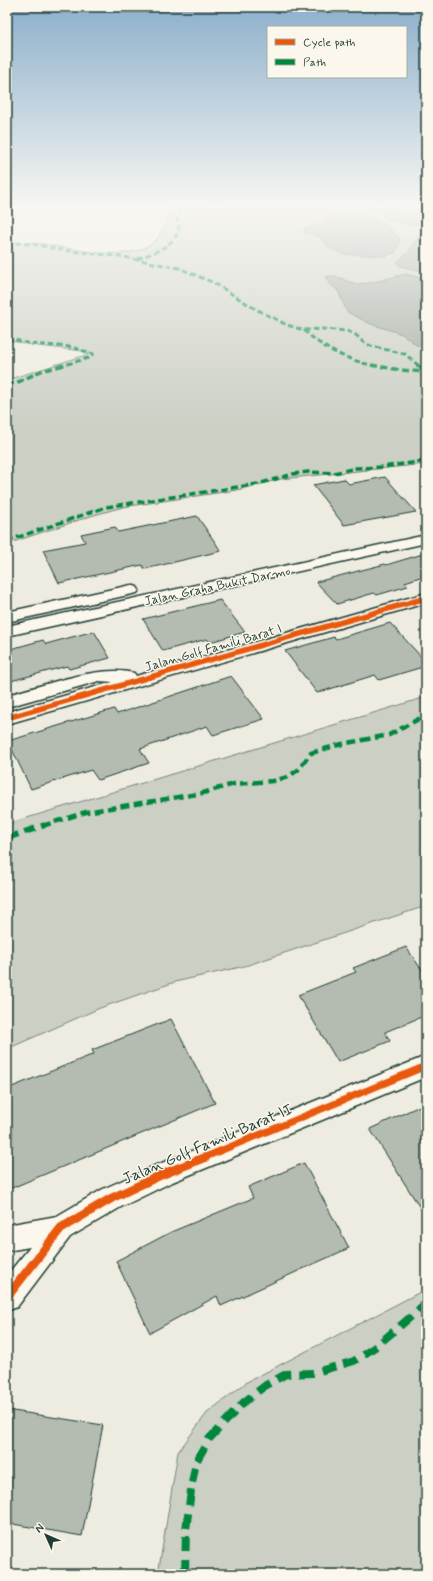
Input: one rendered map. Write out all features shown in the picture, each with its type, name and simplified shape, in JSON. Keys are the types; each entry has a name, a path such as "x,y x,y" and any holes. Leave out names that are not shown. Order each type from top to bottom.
{"street":[{"name":"Jalan Graha Bukit Darmo","path":"7,617 426,526"},
{"name":"Jalan Graha Bukit Darmo","path":"7,631 426,539"},
{"name":"Jalan Golf Famili Barat I","path":"7,718 142,678 426,598"},
{"name":"Jalan Golf Famili Barat I","path":"7,701 98,676 142,678"},
{"name":"Jalan Golf Famili Barat II","path":"7,1238 61,1228 112,1198 161,1175 426,1066"},
{"name":"Jalan Golf Famili Barat II","path":"7,1297 61,1228"}],"shaded area":[{"path":"7,281 426,281 426,464 281,479 237,490 123,507 7,544 7,380 89,354 83,351 37,346 7,340"},
{"path":"327,281 346,281 359,284 380,281 426,281 426,348 418,346 402,334 371,324 347,312 338,291"},
{"path":"426,697 426,906 245,966 175,982 100,1008 7,1049 7,824"},
{"path":"426,1289 426,1574 158,1574 178,1452 207,1413 247,1382"}],"building":[{"path":"385,477 416,512 344,525 313,485 344,479 349,484"},
{"path":"197,516 221,551 145,569 142,565 59,583 43,550 85,542 81,534 115,527 118,532"},
{"path":"426,553 426,575 405,582 408,586 377,595 374,593 337,604 316,582 385,564 386,565"},
{"path":"220,600 245,632 210,642 207,639 163,651 143,619"},
{"path":"390,623 426,662 426,666 379,680 375,675 317,693 285,651 334,637 336,639"},
{"path":"94,631 110,658 69,669 67,666 7,682 7,650 43,640 46,644"},
{"path":"231,676 264,719 213,735 207,726 140,749 149,763 98,780 91,770 31,789 8,741 114,709 117,714"},
{"path":"406,947 426,976 426,1015 385,1032 390,1041 338,1062 298,995 356,972 353,968"},
{"path":"171,1019 215,1103 7,1190 7,1089 94,1054 92,1050"},
{"path":"426,1103 426,1217 370,1129"},
{"path":"304,1163 349,1248 221,1306 217,1296 150,1333 116,1261 171,1232 253,1198 248,1187"},
{"path":"7,1410 103,1425 82,1536 7,1523"}],"marked path":[{"path":"209,281 254,308 287,325 304,330 323,329 347,331 356,335 363,342 371,346 405,354 426,372"},
{"path":"304,330 322,346 344,357 387,368 414,372 426,372"},
{"path":"7,338 31,344 79,348 93,354 88,358 41,371 16,383 7,384"},
{"path":"7,541 106,507 258,484 293,474 308,472 334,473 356,468 382,467 426,461"},
{"path":"7,838 86,812 203,793 234,784 273,781 288,777 298,770 311,753 342,744 389,735 426,715"},
{"path":"185,1574 186,1530 192,1483 196,1462 209,1439 244,1402 266,1385 286,1374 313,1373 354,1361 375,1347 426,1304"}],"cycle path":[{"path":"7,718 426,598"},
{"path":"7,1297 61,1228 112,1198 161,1175 426,1066"}]}
